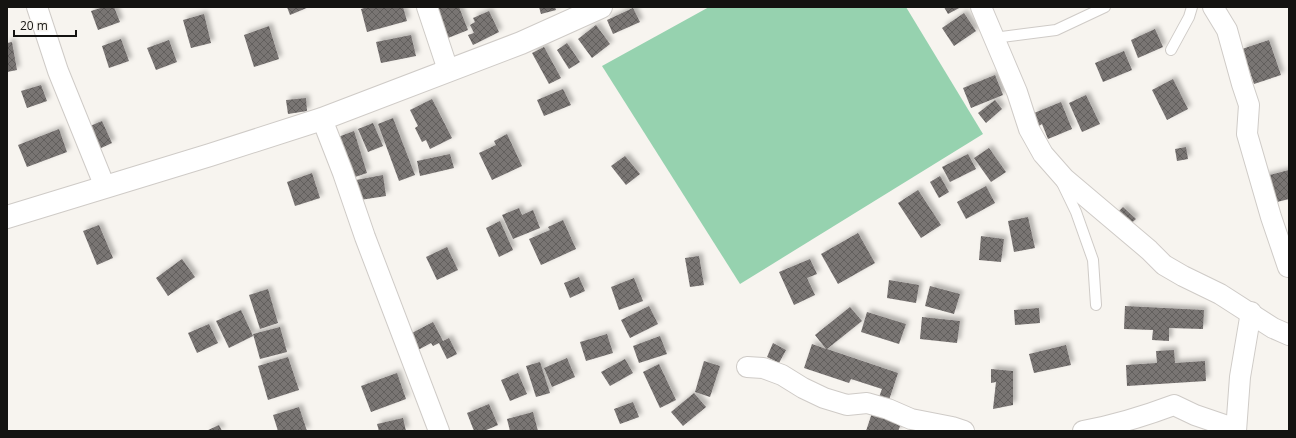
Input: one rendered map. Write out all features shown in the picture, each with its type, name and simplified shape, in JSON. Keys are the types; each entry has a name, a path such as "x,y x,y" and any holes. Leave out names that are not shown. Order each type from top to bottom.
{"street":[{"path":"37,7 58,71 105,187"},
{"path":"427,7 448,70"},
{"path":"7,217 322,119 521,43 602,7"},
{"path":"981,7 1017,92 1029,128 1043,154 1065,179 1143,244 1164,265 1220,294 1251,312 1273,328 1289,335"},
{"path":"1213,7 1227,30 1249,105 1248,134 1271,217 1288,267"},
{"path":"322,119 439,431"},
{"path":"1083,431 1133,420 1174,405 1195,415 1236,430 1240,377 1251,312"},
{"path":"747,367 763,368 782,375 817,394 847,405 867,403 888,409 910,419 952,427 964,431"}],"lane":[{"path":"994,38 1056,30 1105,7"},
{"path":"1171,50 1190,17 1192,7"},
{"path":"1052,165 1076,212 1093,260 1096,305"}],"green space":[{"path":"709,7 906,7 983,134 740,284 602,66"}],"building":[{"path":"104,7 114,7 120,22 98,30 91,11"},
{"path":"287,7 309,7 290,15"},
{"path":"367,7 403,7 407,21 367,32 361,9"},
{"path":"441,7 459,7 468,30 448,38 437,9"},
{"path":"539,7 555,7 556,10 541,14"},
{"path":"944,7 961,7 948,14"},
{"path":"633,8 640,22 613,34 607,20"},
{"path":"489,11 499,32 473,45 468,35 474,33 470,25 475,22 473,18"},
{"path":"964,13 976,31 954,46 942,28"},
{"path":"204,14 211,43 191,48 183,20"},
{"path":"596,25 610,44 592,58 578,39"},
{"path":"269,26 279,59 254,67 244,35"},
{"path":"1155,29 1163,47 1138,58 1131,40"},
{"path":"411,35 416,56 381,63 376,42"},
{"path":"121,39 129,61 109,68 102,46"},
{"path":"169,40 177,62 156,70 147,48"},
{"path":"1269,40 1281,75 1254,84 1242,49"},
{"path":"12,42 17,70 7,72 7,43"},
{"path":"567,43 580,62 569,69 557,50"},
{"path":"544,47 561,78 549,84 532,53"},
{"path":"1124,51 1132,70 1103,82 1095,63"},
{"path":"995,75 1003,95 971,108 963,88"},
{"path":"1173,79 1188,109 1167,120 1152,90"},
{"path":"41,85 47,101 27,108 21,91"},
{"path":"563,89 571,105 544,116 537,100"},
{"path":"1086,95 1100,124 1082,132 1069,103"},
{"path":"306,98 307,111 288,114 286,100"},
{"path":"432,99 452,138 430,149 426,140 422,142 415,128 418,126 410,110"},
{"path":"995,100 1002,109 986,123 978,113"},
{"path":"1061,102 1072,129 1048,139 1042,124 1039,126 1034,113"},
{"path":"393,118 415,175 399,181 378,124"},
{"path":"102,121 112,143 99,149 90,126"},
{"path":"373,123 383,146 368,152 358,129"},
{"path":"59,129 67,152 27,167 18,145"},
{"path":"354,131 367,173 352,178 338,137"},
{"path":"507,134 522,166 492,180 479,153 496,145 494,141"},
{"path":"1186,147 1188,159 1177,161 1175,149"},
{"path":"989,148 1006,172 991,182 974,158"},
{"path":"450,154 454,168 420,176 417,161"},
{"path":"968,154 976,169 950,182 942,167"},
{"path":"625,156 640,174 626,185 611,166"},
{"path":"1289,170 1289,199 1269,204 1262,177"},
{"path":"312,173 320,198 295,206 287,182"},
{"path":"383,175 386,196 360,200 356,180"},
{"path":"940,176 949,192 939,198 930,182"},
{"path":"986,186 995,203 966,219 957,202"},
{"path":"918,190 941,225 921,238 898,203"},
{"path":"1123,207 1136,219 1128,226 1116,214"},
{"path":"519,208 522,215 533,210 540,228 513,239 502,215"},
{"path":"1028,217 1035,248 1014,252 1008,221"},
{"path":"563,220 576,249 541,265 529,239 550,230 548,227"},
{"path":"500,221 513,250 499,257 486,228"},
{"path":"99,225 113,258 97,265 83,231"},
{"path":"858,233 875,263 838,284 821,254"},
{"path":"981,236 1004,239 1001,262 979,260"},
{"path":"447,247 458,270 437,280 426,257"},
{"path":"699,256 704,285 690,287 685,258"},
{"path":"182,259 195,277 168,296 156,278"},
{"path":"810,259 817,274 807,278 815,295 794,305 779,272"},
{"path":"579,277 585,291 570,298 564,283"},
{"path":"634,278 643,301 619,310 611,287"},
{"path":"889,280 919,285 916,303 887,298"},
{"path":"930,286 960,294 954,314 925,306"},
{"path":"268,289 278,323 260,329 249,295"},
{"path":"649,306 658,324 630,338 621,320"},
{"path":"1125,306 1204,310 1203,329 1169,328 1169,341 1152,340 1153,330 1124,329"},
{"path":"850,307 862,321 827,349 898,373 889,400 879,397 882,389 851,379 849,383 804,368 812,344 826,349 815,335"},
{"path":"1039,308 1040,323 1015,325 1014,310"},
{"path":"241,310 253,336 229,348 216,321"},
{"path":"867,312 906,324 899,344 861,332"},
{"path":"922,317 960,321 957,343 920,339"},
{"path":"433,322 443,341 449,338 457,354 447,359 439,343 433,346 431,343 418,350 410,334"},
{"path":"209,324 218,343 197,353 188,333"},
{"path":"280,327 287,352 260,359 253,334"},
{"path":"607,334 613,353 586,361 580,342"},
{"path":"660,336 667,354 639,363 633,346"},
{"path":"773,343 786,350 779,363 767,357"},
{"path":"1066,345 1071,365 1034,373 1029,354"},
{"path":"1174,350 1175,363 1205,361 1206,381 1127,386 1126,365 1157,363 1156,351"},
{"path":"288,357 299,390 268,400 258,366"},
{"path":"567,358 575,377 552,387 544,368"},
{"path":"625,359 633,373 610,386 601,372"},
{"path":"704,361 720,366 710,397 695,392"},
{"path":"540,362 550,393 536,397 526,366"},
{"path":"659,364 676,400 660,408 643,372"},
{"path":"991,369 1013,371 1013,405 993,409 996,382 991,383"},
{"path":"397,373 406,399 371,412 361,386"},
{"path":"518,373 527,394 510,401 501,380"},
{"path":"694,393 706,407 683,426 671,412"},
{"path":"633,402 639,417 620,424 614,409"},
{"path":"489,404 498,425 484,431 474,431 467,413"},
{"path":"299,407 307,431 278,431 273,415"},
{"path":"533,412 538,431 510,431 507,419"},
{"path":"872,413 901,424 898,431 866,431"},
{"path":"403,418 406,431 379,431 377,424"},
{"path":"219,425 222,431 206,431"}]}
